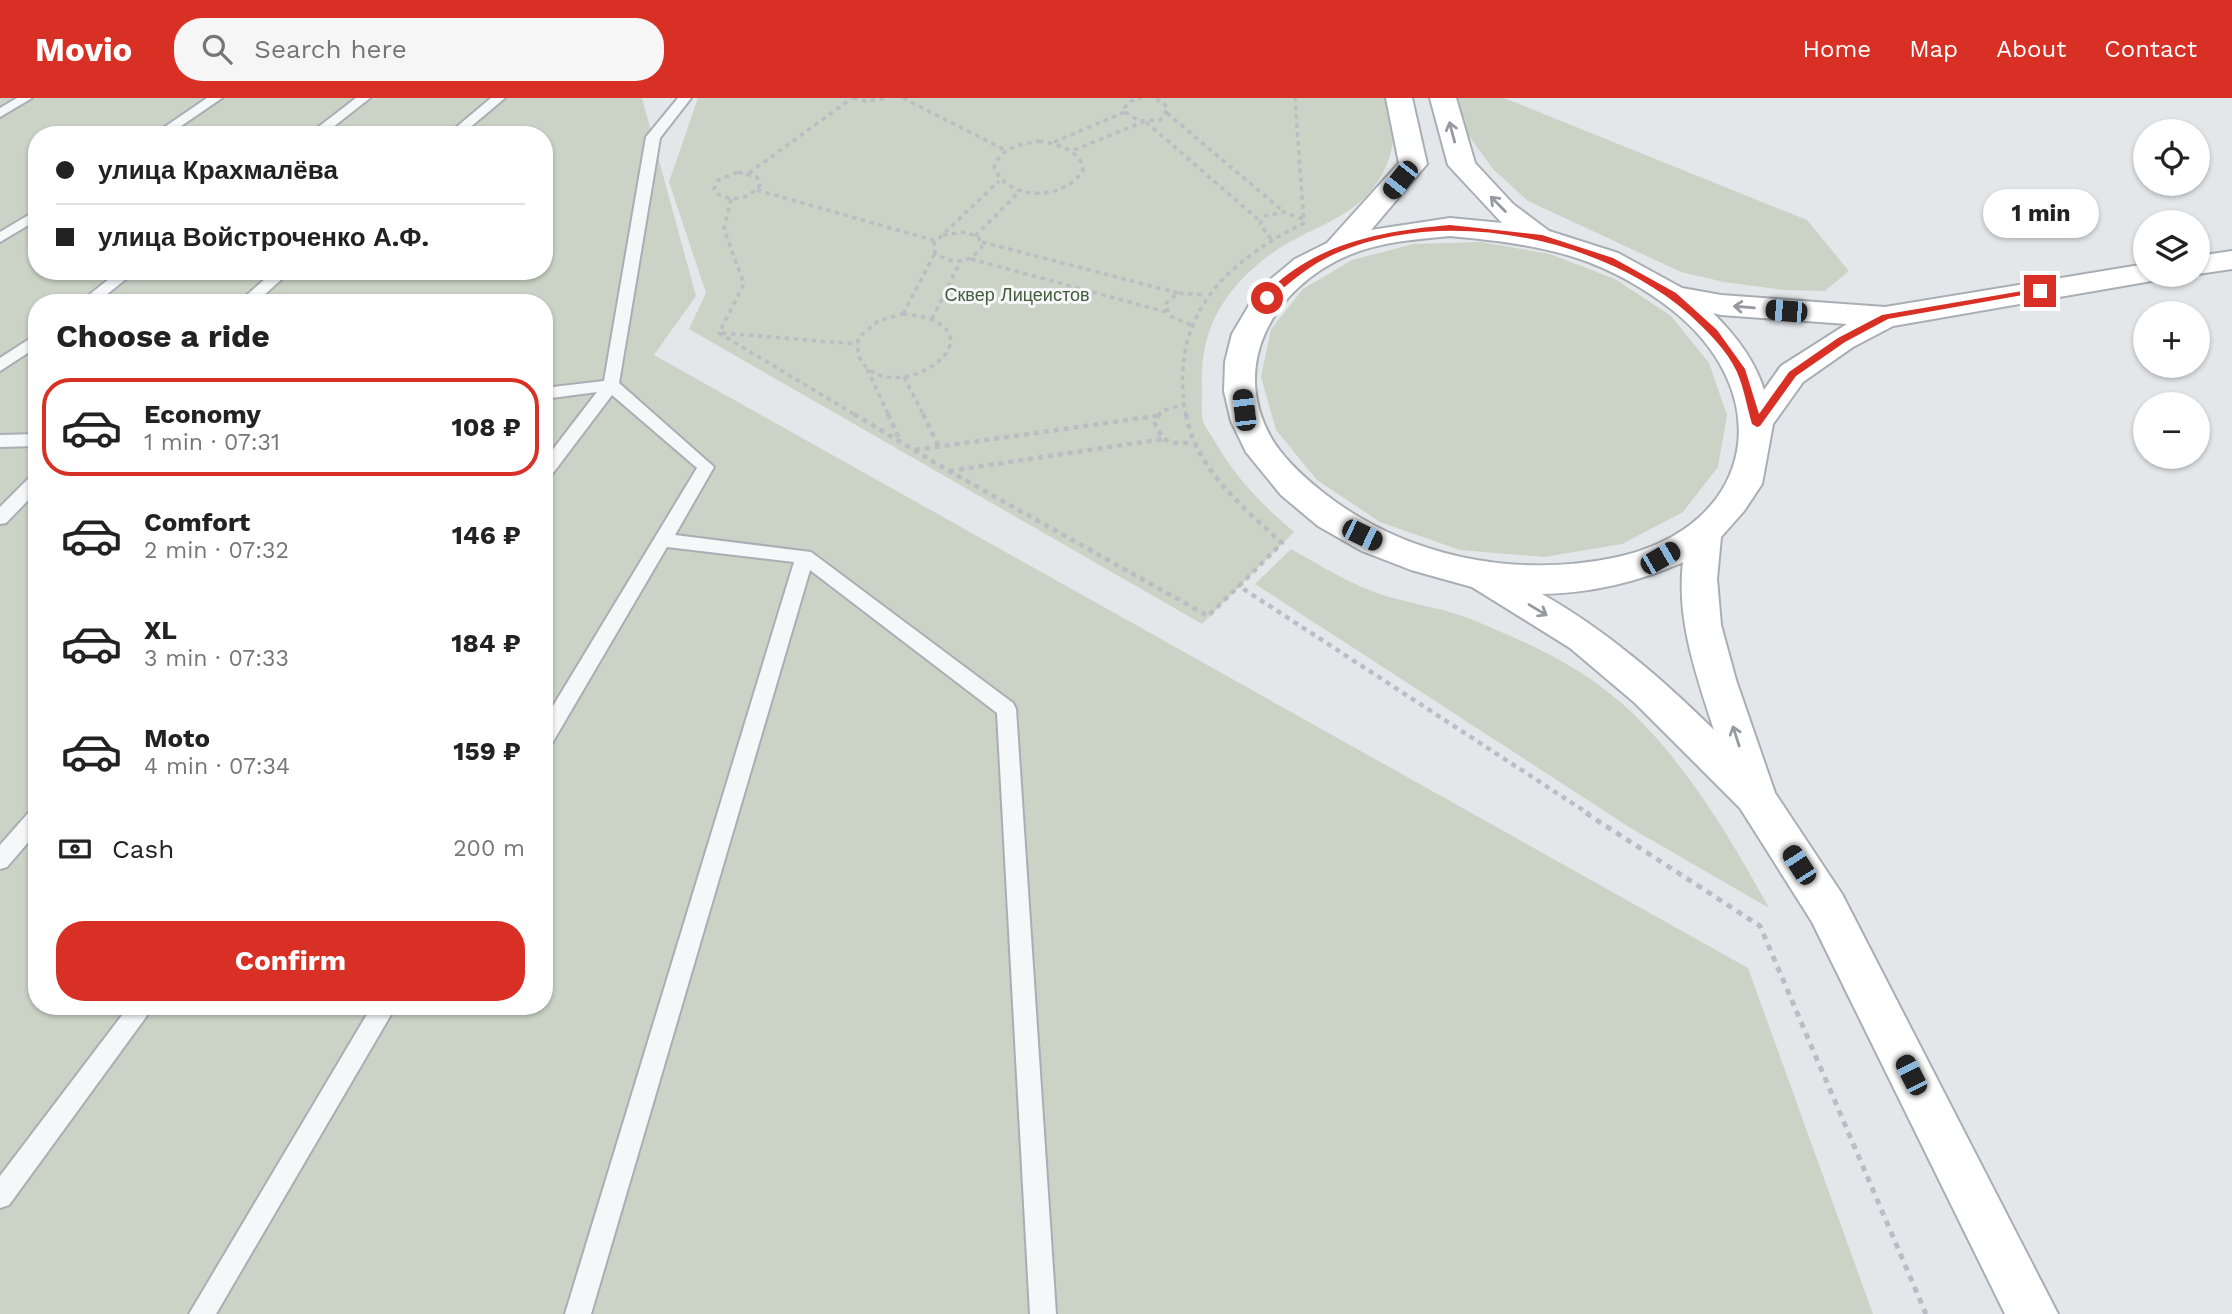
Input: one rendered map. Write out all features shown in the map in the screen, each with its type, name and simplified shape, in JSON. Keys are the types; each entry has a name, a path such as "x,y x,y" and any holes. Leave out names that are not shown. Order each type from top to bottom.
{"main road":[{"path":"1337,249 1413,164 1399,98"},
{"path":"1443,98 1462,165 1503,210 1539,237"},
{"path":"1757,424 1741,371 1714,332 1673,295 1610,260 1539,237 1450,227 1399,232 1337,249 1298,271 1267,298 1247,332 1239,370 1244,410 1263,451 1297,491 1343,526 1400,554 1479,575 1543,580 1605,574 1660,558 1704,533 1746,482 1757,424 1792,374 1842,340 1885,317"},
{"path":"2210,263 2232,260"},
{"path":"1673,295 1721,305 1885,317 2133,275"},
{"path":"1704,533 1699,579 1703,625 1717,680 1757,800"},
{"path":"1479,575 1611,658 1757,800 1827,908 2032,1314"}],"lane":[{"path":"0,113 26,98"},
{"path":"173,126 216,98"},
{"path":"326,126 363,98"},
{"path":"464,126 499,98"},
{"path":"553,461 611,385 653,137 685,98"},
{"path":"0,238 28,220"},
{"path":"98,294 117,280"},
{"path":"256,294 273,280"},
{"path":"0,366 28,346"},
{"path":"553,393 611,385 706,467 553,724"},
{"path":"0,441 28,440"},
{"path":"0,518 28,489"},
{"path":"663,540 805,557 1006,709 1043,1314"},
{"path":"578,1314 805,557"},
{"path":"0,860 28,827"},
{"path":"0,1196 136,1015"},
{"path":"202,1314 380,1015"}],"path":[{"path":"749,173 852,98 866,101 889,98"},
{"path":"903,98 1005,150"},
{"path":"1142,98 1131,101 1124,108 1125,112 1132,119 1144,122 1261,222 1262,229 1271,239"},
{"path":"1073,151 1144,122 1160,120 1168,109 1163,102 1151,98"},
{"path":"719,333 949,471 1208,616 1282,542 1237,500 1194,443 1184,404 1183,358 1192,325 1206,295 1230,268 1271,239 1304,222 1295,98"},
{"path":"1054,142 1073,151 1081,160 1082,169 1070,184 1044,193 1019,191 999,181 993,169 995,160 1005,150 1025,142 1054,142 1125,112"},
{"path":"1167,113 1284,212 1304,220"},
{"path":"730,173 749,173 760,180 757,190 748,196 731,199 716,193 715,184 730,173"},
{"path":"903,314 934,253 936,241 999,181"},
{"path":"757,190 936,241"},
{"path":"975,236 1019,191"},
{"path":"719,333 744,284 724,229 731,199"},
{"path":"1261,222 1271,213 1284,212"},
{"path":"943,235 958,232 975,236 982,242 1178,293"},
{"path":"934,253 944,260 960,262 971,259 980,252 982,242"},
{"path":"971,259 1166,313 1173,319 1192,325"},
{"path":"932,319 960,262"},
{"path":"1166,313 1167,299 1178,293 1187,291 1206,295"},
{"path":"903,314 932,319 943,326 950,335 951,345 947,355 926,372 904,377 879,374 867,368 859,360 857,344 864,330 875,322 903,314"},
{"path":"719,333 857,344"},
{"path":"867,368 900,441"},
{"path":"904,377 939,447"},
{"path":"915,450 1156,416 1168,408 1184,404"},
{"path":"1156,416 1155,428 1163,439"},
{"path":"949,471 1163,439 1179,444 1194,443"},
{"path":"1239,586 1760,926 1926,1314"}],"green space":[{"path":"0,98 642,98 696,296 654,355 1748,968 1873,1314 0,1314"},
{"name":"Сквер Лицеистов","path":"698,98 1389,98 1393,122 1392,145 1386,167 1373,188 1352,208 1287,243 1242,279 1219,311 1205,347 1202,367 1204,424 1240,478 1294,532 1202,624 689,329 706,293 669,182"},
{"path":"1456,98 1504,98 1807,220 1849,271 1825,291 1783,290 1724,282 1681,272 1528,201 1493,169 1469,136"},
{"path":"1481,242 1550,254 1615,279 1671,316 1709,363 1727,415 1718,467 1683,512 1622,544 1544,557 1460,550 1380,522 1317,480 1276,430 1261,377 1271,329 1303,289 1352,260 1413,244"},
{"path":"1291,549 1361,587 1452,612 1506,634 1555,658 1600,686 1626,707 1674,759 1716,818 1769,908 1629,827 1255,584"}],"route":[{"path":"1267,298 1298,271 1337,249 1399,232 1450,227 1539,237 1610,260 1673,295 1714,332 1741,371 1757,424 1792,374 1842,340 1885,317 2040,291"}]}
